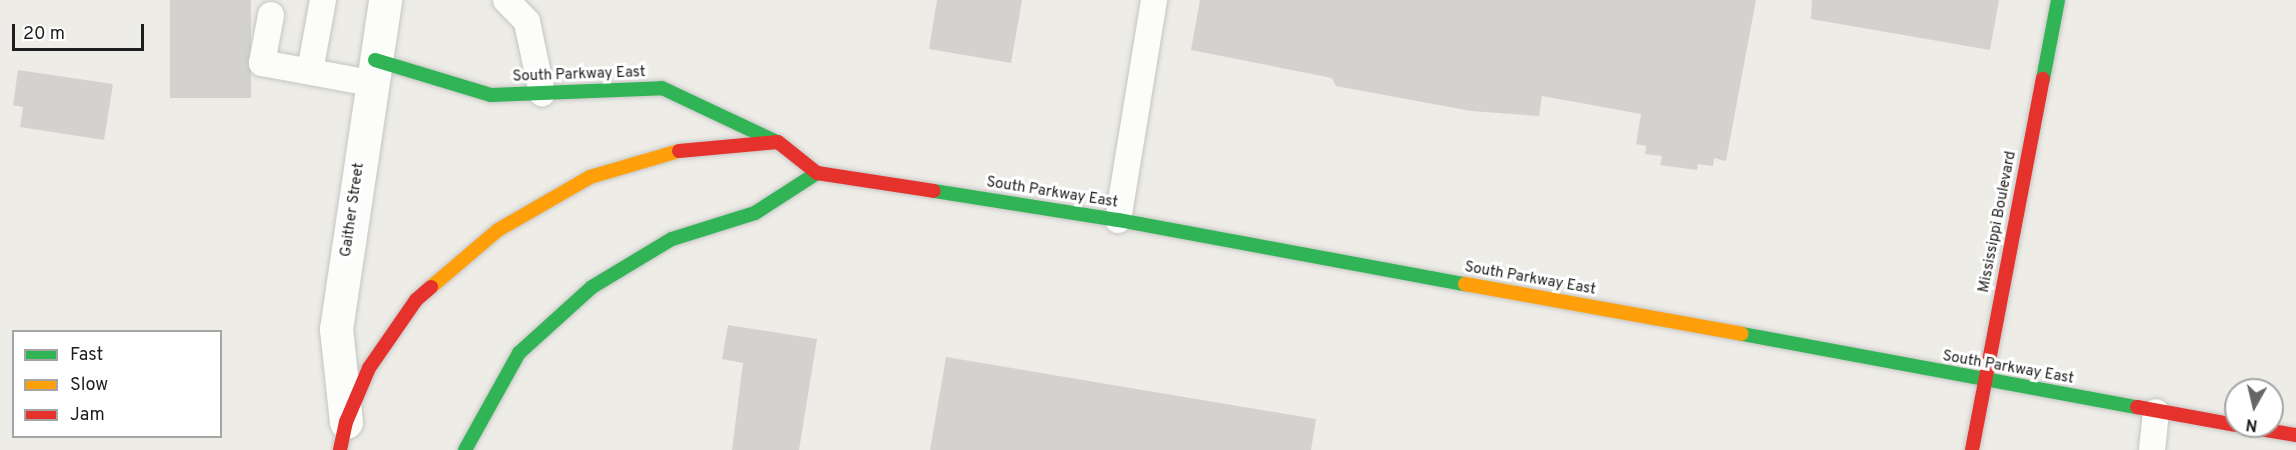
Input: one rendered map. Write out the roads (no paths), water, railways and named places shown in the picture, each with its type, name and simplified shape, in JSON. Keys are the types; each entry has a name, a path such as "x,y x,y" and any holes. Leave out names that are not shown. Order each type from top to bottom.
{"main road":[{"name":"Mississippi Boulevard","path":"1972,450 2058,0"},
{"name":"South Parkway East","path":"372,72 491,95 662,88 778,142 817,173 1118,220 2224,423"},
{"path":"343,436 369,368 416,300 498,230 590,177 662,155 778,142"},
{"path":"465,450 519,353 592,287 672,239 755,213 817,173"}],"street":[{"name":"Gaither Street","path":"343,436 336,329 372,72 385,0"}],"lane":[{"path":"310,71 323,0"},
{"path":"506,0 527,22 542,93"},
{"path":"1118,220 1154,0"},
{"path":"271,15 262,63 310,71 372,72"},
{"path":"2152,450 2156,412"}]}
